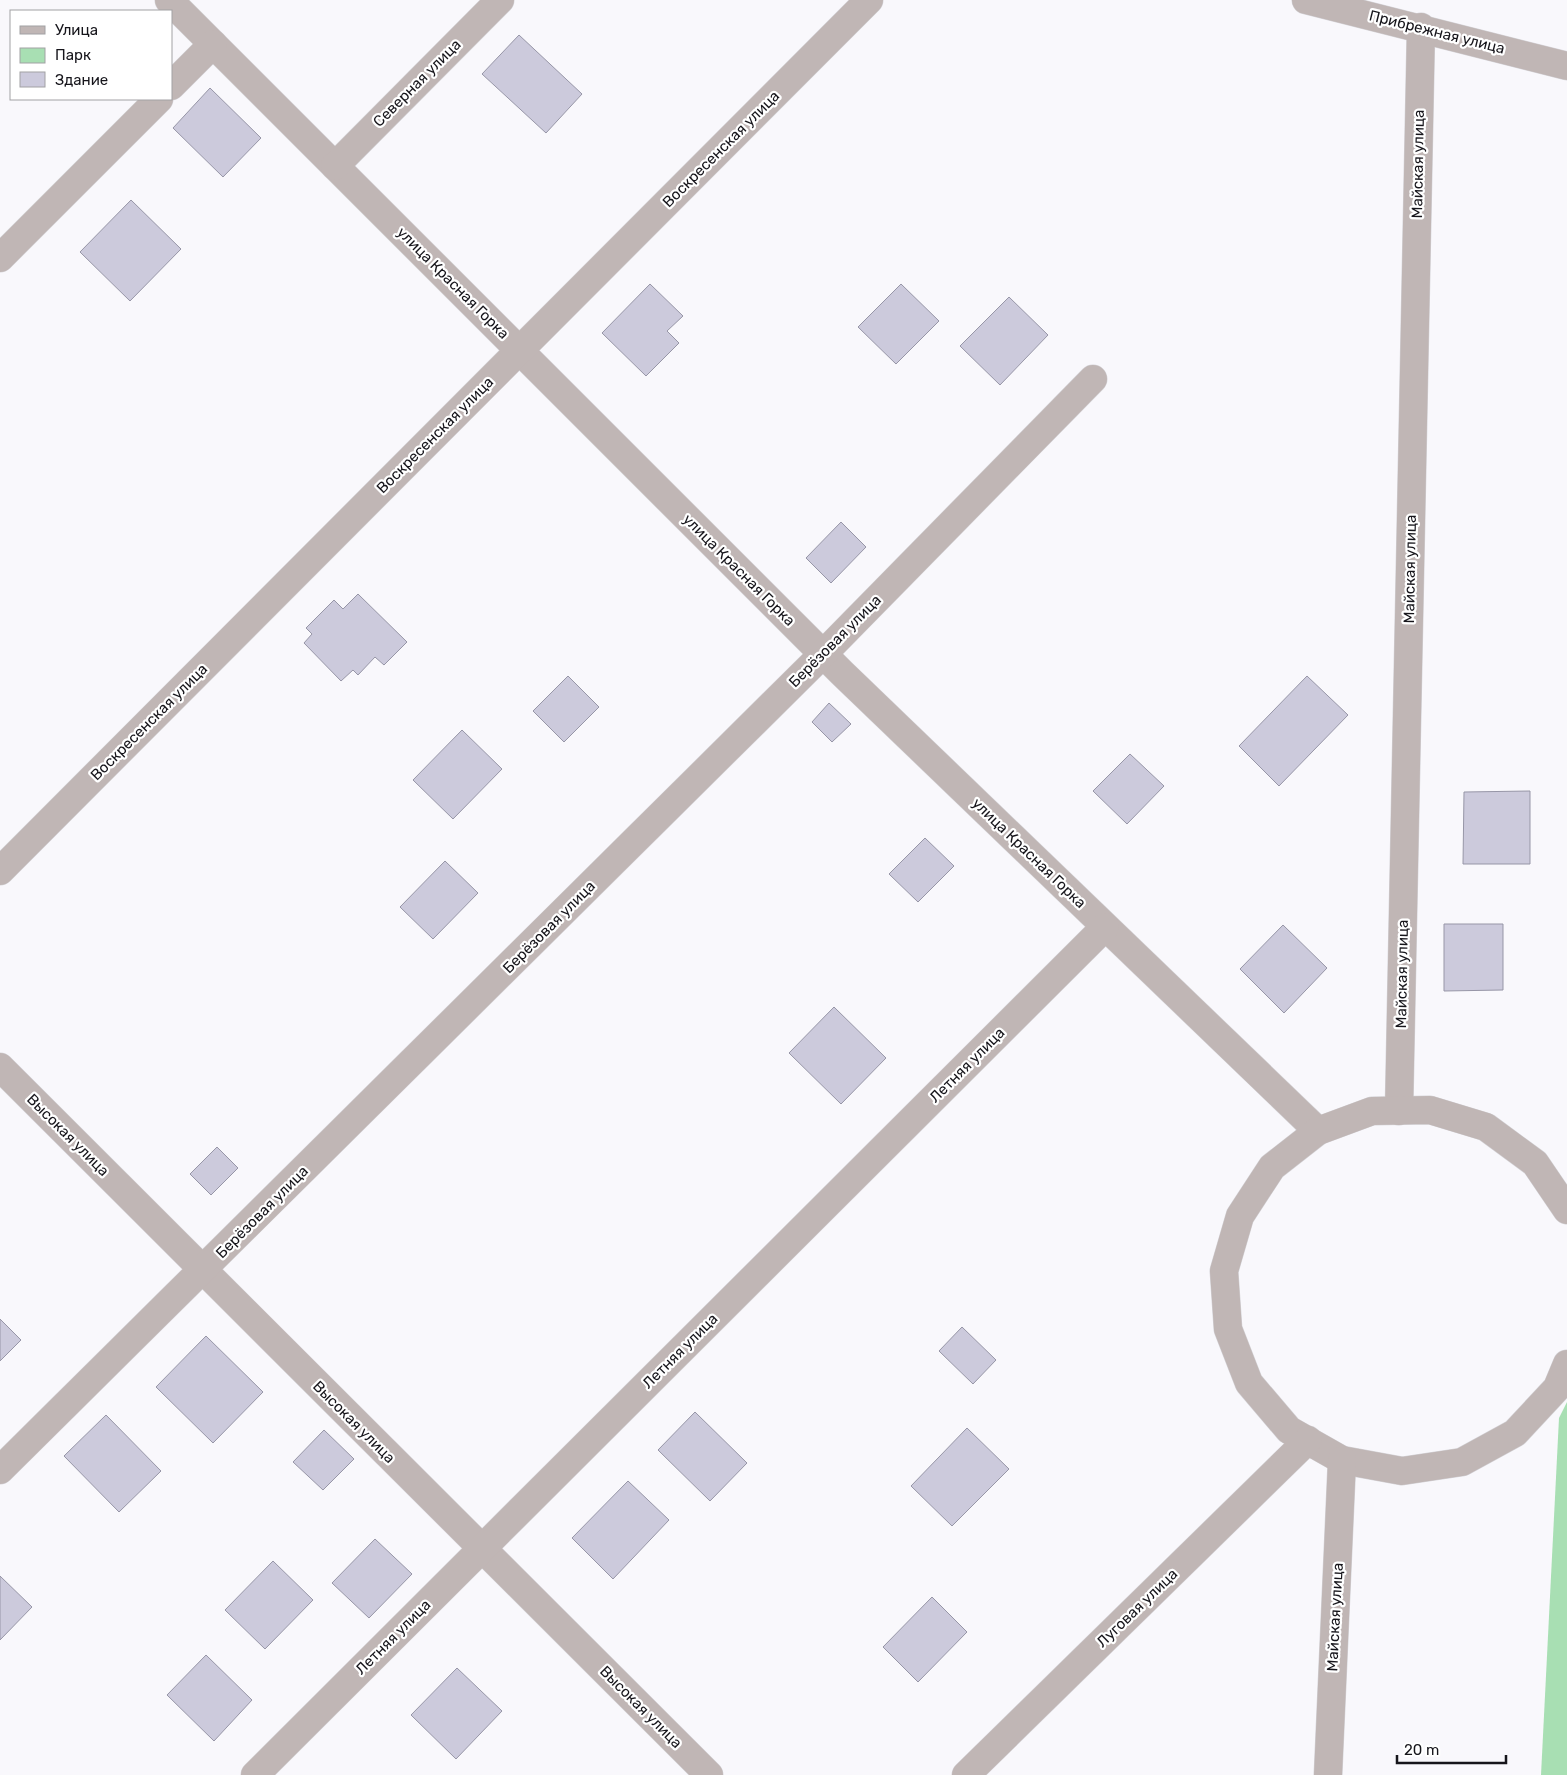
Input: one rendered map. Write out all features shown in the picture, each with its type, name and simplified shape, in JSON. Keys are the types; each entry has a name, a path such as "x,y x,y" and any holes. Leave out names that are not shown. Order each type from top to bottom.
{"street":[{"name":"улица Красная Горка","path":"169,0 823,654 1318,1131"},
{"name":"Северная улица","path":"335,166 500,0"},
{"name":"Воскресенская улица","path":"0,871 869,0"},
{"name":"Прибрежная улица","path":"1306,0 1420,27 1567,66"},
{"name":"Майская улица","path":"1399,1111 1420,27"},
{"path":"172,85 213,44"},
{"path":"0,258 158,100"},
{"name":"Берёзовая улица","path":"0,1470 823,654 1093,379"},
{"name":"Летняя улица","path":"255,1775 1105,927"},
{"name":"Высокая улица","path":"0,1067 202,1271 709,1775"},
{"path":"1563,1198 1535,1163 1486,1127 1430,1110 1372,1112 1318,1131 1272,1167 1240,1216 1224,1271 1228,1330 1249,1383 1289,1430 1342,1460 1402,1471 1462,1462 1515,1433 1557,1388 1567,1364"},
{"name":"Луговая улица","path":"966,1775 1308,1440"},
{"name":"Майская улица","path":"1328,1775 1342,1460"}],"green space":[{"path":"1567,1402 1567,1775 1541,1775 1559,1418"}],"building":[{"path":"519,35 582,94 546,133 482,74"},
{"path":"210,88 261,138 223,177 173,128"},
{"path":"131,200 181,249 130,301 80,252"},
{"path":"650,284 683,316 667,331 679,343 646,376 602,333"},
{"path":"901,284 939,321 896,364 858,327"},
{"path":"1009,297 1048,335 1000,385 960,346"},
{"path":"841,522 866,547 831,583 806,558"},
{"path":"358,594 407,642 384,665 375,657 358,675 353,670 341,681 304,643 312,634 306,628 334,600 343,609"},
{"path":"568,676 599,707 564,742 533,711"},
{"path":"1307,676 1348,715 1279,786 1239,746"},
{"path":"829,703 851,724 832,742 812,722"},
{"path":"462,730 502,769 453,819 413,780"},
{"path":"1130,754 1164,786 1127,824 1093,791"},
{"path":"1530,791 1530,864 1463,864 1464,792"},
{"path":"925,838 954,866 918,902 889,874"},
{"path":"445,861 478,893 433,939 400,907"},
{"path":"1444,924 1503,924 1503,990 1444,991"},
{"path":"1283,925 1327,968 1284,1013 1240,969"},
{"path":"834,1007 886,1058 841,1104 789,1053"},
{"path":"217,1147 238,1168 211,1195 190,1174"},
{"path":"0,1319 21,1340 0,1361"},
{"path":"962,1327 996,1360 973,1384 939,1351"},
{"path":"206,1336 263,1392 213,1443 156,1387"},
{"path":"695,1412 747,1463 710,1501 658,1450"},
{"path":"106,1415 161,1471 119,1512 64,1456"},
{"path":"967,1428 1009,1469 952,1526 911,1486"},
{"path":"324,1430 354,1459 323,1490 293,1462"},
{"path":"628,1481 669,1520 613,1579 572,1538"},
{"path":"375,1539 412,1574 369,1618 332,1583"},
{"path":"273,1561 313,1600 265,1649 225,1610"},
{"path":"0,1576 32,1607 0,1640"},
{"path":"932,1597 967,1632 918,1682 883,1647"},
{"path":"206,1655 252,1700 214,1741 167,1695"},
{"path":"457,1668 502,1711 456,1759 411,1715"}]}
